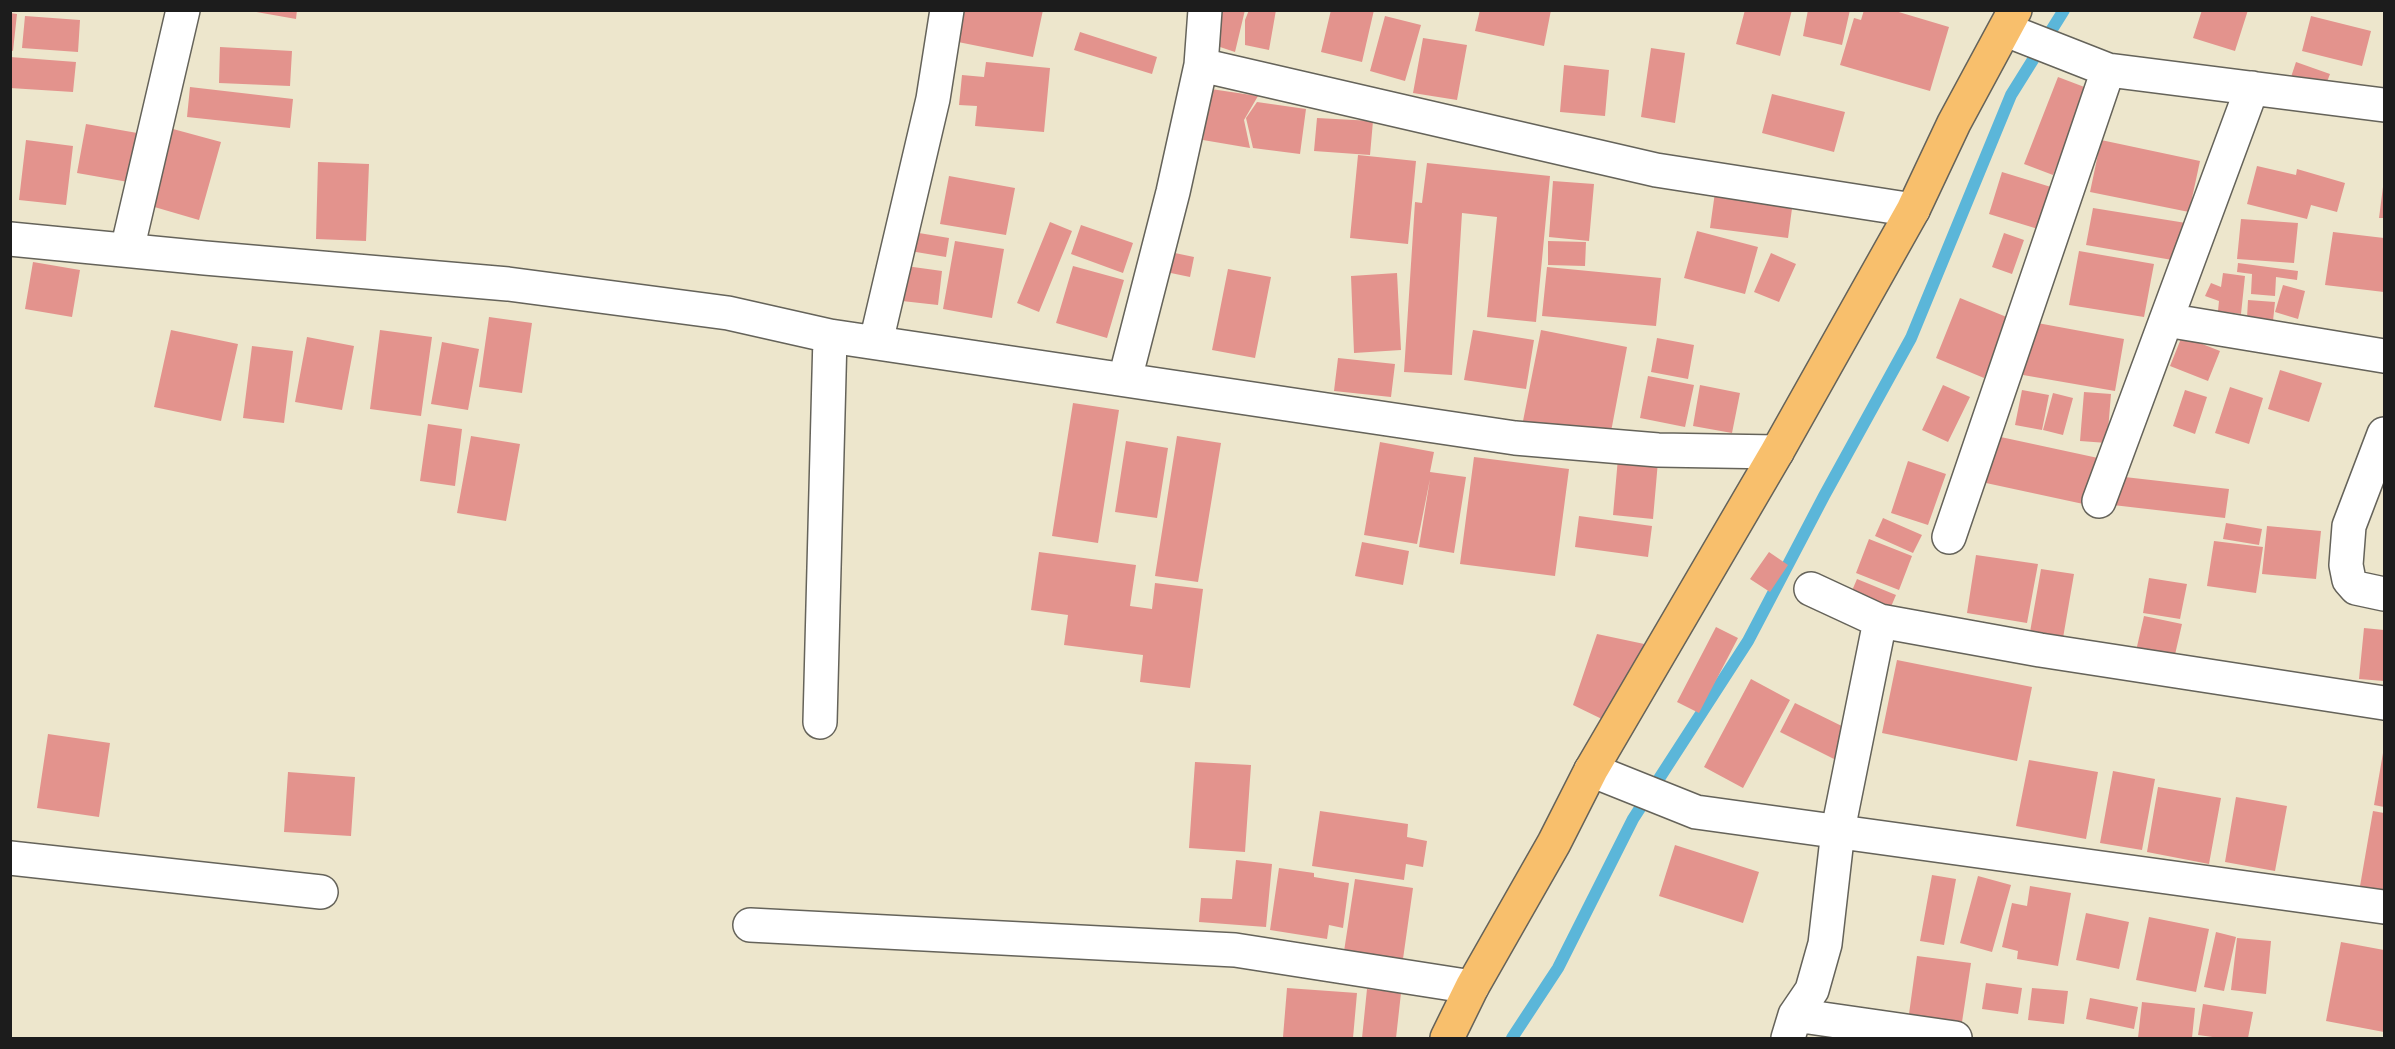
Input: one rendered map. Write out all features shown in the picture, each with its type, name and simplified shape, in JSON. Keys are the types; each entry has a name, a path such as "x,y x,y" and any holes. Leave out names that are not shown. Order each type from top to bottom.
{"main road":[{"path":"1447,1038 1554,843 1604,775 1777,452 1913,210 1954,123 2029,33"}],"street":[{"path":"127,250 183,10"},
{"path":"876,342 933,99 947,10"},
{"path":"1125,379 1173,192 1201,64 1205,10"},
{"path":"2029,33 2108,69 2385,105"},
{"path":"1201,64 1656,170 1913,210"},
{"path":"1949,537 2108,69"},
{"path":"2099,501 2252,88"},
{"path":"10,238 508,284 728,313 830,336 1515,438 1658,450 1777,452"},
{"path":"2166,320 2385,356"},
{"path":"820,722 830,336"},
{"path":"2385,434 2349,526 2346,565 2349,580 2356,588 2385,594"},
{"path":"1811,589 1880,621 2040,650 2385,703"},
{"path":"1880,621 1838,830 1825,944 1812,990 1792,1027 1955,1038"},
{"path":"1604,775 1696,812 2385,907"},
{"path":"10,858 321,892"},
{"path":"750,925 1235,950 1473,987"}],"building":[{"path":"245,10 297,10 296,19"},
{"path":"965,10 1043,10 1033,57 958,42"},
{"path":"1222,10 1245,10 1235,52 1214,45"},
{"path":"1249,10 1276,10 1269,50 1245,45 1245,20"},
{"path":"1331,10 1374,10 1362,62 1321,52"},
{"path":"1480,10 1551,10 1544,46 1475,31"},
{"path":"1745,10 1792,10 1780,56 1736,44"},
{"path":"1808,10 1850,10 1842,45 1803,36"},
{"path":"1864,10 1892,10 1949,27 1930,91 1840,65 1854,18 1861,20"},
{"path":"2202,10 2248,10 2235,51 2193,38"},
{"path":"10,13 17,14 13,51 10,50"},
{"path":"25,16 80,20 78,52 22,48"},
{"path":"1385,16 1421,25 1405,81 1370,71"},
{"path":"2311,16 2371,31 2362,66 2302,51"},
{"path":"1080,32 1157,57 1152,74 1074,50"},
{"path":"1423,38 1467,45 1457,100 1413,93"},
{"path":"220,47 292,51 290,86 219,83"},
{"path":"1651,48 1685,53 1675,123 1641,117"},
{"path":"10,57 76,62 73,92 10,88"},
{"path":"986,62 1050,68 1044,132 975,126 977,106 959,105 962,75 984,77"},
{"path":"2296,62 2330,74 2322,95 2289,83"},
{"path":"1564,65 1609,70 1605,116 1560,112"},
{"path":"2058,77 2087,88 2053,175 2024,164"},
{"path":"190,87 293,99 290,128 187,117"},
{"path":"1211,89 1258,96 1244,120 1250,148 1203,140"},
{"path":"1772,94 1845,112 1834,152 1762,133"},
{"path":"1257,102 1306,109 1300,154 1253,148 1246,118"},
{"path":"1317,118 1373,121 1370,155 1314,151"},
{"path":"86,124 143,134 134,183 77,173"},
{"path":"173,129 221,142 199,220 151,206"},
{"path":"26,140 73,146 66,205 19,200"},
{"path":"2101,140 2200,161 2189,212 2090,192"},
{"path":"1358,155 1416,161 1408,244 1350,238"},
{"path":"318,162 369,164 366,241 316,239"},
{"path":"1427,163 1550,176 1536,322 1487,317 1497,217 1462,213 1452,375 1404,372 1415,202 1422,203"},
{"path":"2257,166 2296,175 2297,169 2345,183 2337,212 2311,205 2307,219 2247,204"},
{"path":"2002,172 2051,187 2038,229 1989,214"},
{"path":"949,176 1015,188 1006,235 940,224"},
{"path":"1553,181 1594,184 1589,241 1549,237"},
{"path":"1716,185 1794,194 1788,238 1710,228"},
{"path":"2383,187 2384,218 2379,218"},
{"path":"2093,208 2186,223 2178,261 2086,245"},
{"path":"2241,219 2298,223 2294,263 2237,259"},
{"path":"1050,222 1072,231 1039,312 1017,303"},
{"path":"1081,225 1133,243 1123,273 1071,254"},
{"path":"1697,231 1758,247 1745,294 1684,278"},
{"path":"913,232 949,238 946,257 910,251"},
{"path":"2333,232 2384,238 2384,292 2325,285"},
{"path":"2004,233 2024,240 2012,274 1992,267"},
{"path":"955,241 1004,249 992,318 943,309"},
{"path":"1548,241 1586,242 1585,266 1548,265"},
{"path":"2079,251 2154,264 2144,317 2069,305"},
{"path":"1170,252 1194,257 1190,277 1166,272"},
{"path":"1771,253 1796,264 1779,302 1754,292"},
{"path":"33,262 80,270 72,317 25,309"},
{"path":"2238,263 2298,271 2297,280 2276,277 2275,296 2251,294 2252,274 2237,272"},
{"path":"906,266 942,271 938,305 902,301"},
{"path":"1073,266 1124,280 1107,338 1056,323"},
{"path":"1547,267 1661,278 1656,326 1542,316"},
{"path":"1228,269 1271,277 1255,358 1212,350"},
{"path":"1397,273 1401,350 1354,353 1351,276"},
{"path":"2223,273 2245,276 2241,314 2218,311 2219,301 2205,296 2211,283 2221,287"},
{"path":"2283,285 2305,291 2298,319 2275,312"},
{"path":"1960,298 2009,318 1984,378 1936,358"},
{"path":"2248,300 2275,302 2273,321 2247,318"},
{"path":"489,317 532,323 522,393 479,387"},
{"path":"2032,322 2124,339 2115,391 2023,375"},
{"path":"171,330 238,344 221,421 154,407"},
{"path":"380,330 432,337 421,416 370,409"},
{"path":"1473,330 1534,340 1526,389 1464,380"},
{"path":"1541,330 1627,347 1610,437 1523,421"},
{"path":"2182,336 2220,351 2208,381 2170,366"},
{"path":"307,337 354,346 342,410 295,402"},
{"path":"1657,338 1694,345 1688,379 1651,372"},
{"path":"442,342 479,349 468,410 431,404"},
{"path":"252,346 293,351 284,423 243,418"},
{"path":"1338,358 1395,364 1391,397 1334,391"},
{"path":"2280,370 2322,383 2309,422 2268,409"},
{"path":"1648,376 1694,385 1685,427 1640,418"},
{"path":"1700,385 1740,393 1732,433 1693,426"},
{"path":"1943,385 1970,397 1948,442 1922,430"},
{"path":"2230,387 2263,398 2249,444 2215,433"},
{"path":"2022,390 2049,395 2042,430 2015,425"},
{"path":"2185,390 2207,397 2195,434 2173,426"},
{"path":"2084,392 2111,394 2107,443 2080,441"},
{"path":"2053,393 2073,398 2063,435 2043,430"},
{"path":"1073,403 1119,410 1098,543 1052,536"},
{"path":"428,424 462,429 455,486 420,481"},
{"path":"471,436 520,444 506,521 457,513"},
{"path":"1177,436 1221,443 1198,582 1155,576"},
{"path":"1996,436 2098,458 2088,505 1986,483"},
{"path":"1126,441 1168,448 1157,518 1115,512"},
{"path":"1380,442 1434,452 1430,472 1466,477 1454,553 1419,547 1430,479 1417,544 1364,535"},
{"path":"1474,457 1569,469 1555,576 1460,564"},
{"path":"1618,458 1658,461 1653,519 1613,515"},
{"path":"1908,461 1946,474 1928,525 1891,513"},
{"path":"2116,476 2229,489 2225,518 2113,505"},
{"path":"1579,516 1652,526 1648,557 1575,547"},
{"path":"1883,518 1922,535 1913,553 1875,536"},
{"path":"2226,523 2262,529 2259,545 2223,539"},
{"path":"2267,526 2321,531 2316,579 2262,574"},
{"path":"1869,539 1912,556 1899,590 1856,573"},
{"path":"2214,541 2263,547 2256,593 2207,586"},
{"path":"1362,542 1409,551 1403,585 1355,576"},
{"path":"1039,552 1136,565 1130,606 1152,609 1155,583 1203,589 1190,688 1140,682 1143,655 1064,645 1068,615 1031,610"},
{"path":"1769,552 1788,565 1770,592 1750,579"},
{"path":"1976,555 2038,564 2027,623 1967,613"},
{"path":"2041,569 2074,574 2063,638 2030,632"},
{"path":"2149,578 2187,584 2180,619 2143,613"},
{"path":"1857,579 1896,595 1887,616 1848,600"},
{"path":"2144,616 2182,624 2174,659 2136,651"},
{"path":"1716,627 1738,638 1699,713 1677,702"},
{"path":"2364,628 2384,630 2384,681 2359,679"},
{"path":"1597,634 1649,645 1606,721 1573,705"},
{"path":"1897,660 2032,687 2017,761 1882,733"},
{"path":"1751,679 1790,700 1743,788 1704,767"},
{"path":"1795,703 1856,733 1842,763 1780,732"},
{"path":"48,734 110,743 99,817 37,808"},
{"path":"2384,753 2384,807 2374,805"},
{"path":"2029,760 2098,772 2086,839 2016,826"},
{"path":"1195,762 1251,765 1245,852 1189,848"},
{"path":"2113,771 2155,779 2142,850 2100,843"},
{"path":"288,772 355,777 351,836 284,832"},
{"path":"2158,787 2221,798 2209,864 2147,852"},
{"path":"2236,797 2287,806 2275,871 2225,862"},
{"path":"1320,811 1408,824 1407,837 1427,841 1423,867 1406,864 1404,880 1312,866"},
{"path":"2373,811 2384,813 2384,896 2359,892"},
{"path":"1675,845 1759,872 1743,923 1659,896"},
{"path":"1236,860 1272,864 1266,927 1199,922 1201,898 1232,899"},
{"path":"1279,868 1314,873 1314,877 1349,883 1343,928 1329,925 1327,939 1270,930"},
{"path":"1932,875 1956,879 1944,945 1920,941"},
{"path":"1978,876 2011,885 1992,952 1960,943"},
{"path":"1355,879 1413,888 1402,966 1343,958"},
{"path":"2030,886 2071,893 2058,966 2017,959 2018,951 2002,947 2012,903 2027,906"},
{"path":"2086,913 2129,922 2119,969 2076,960"},
{"path":"2149,917 2209,929 2196,992 2136,980"},
{"path":"2216,932 2236,937 2224,991 2204,987"},
{"path":"2237,938 2271,941 2266,994 2231,990"},
{"path":"2341,942 2384,950 2384,1032 2326,1021"},
{"path":"1917,956 1971,963 1962,1022 1909,1014"},
{"path":"1986,983 2022,988 2018,1014 1982,1009"},
{"path":"1287,988 1357,993 1353,1038 1283,1037"},
{"path":"2032,988 2068,991 2064,1024 2028,1020"},
{"path":"1367,989 1401,993 1396,1038 1362,1038"},
{"path":"2090,998 2138,1007 2134,1029 2086,1019"},
{"path":"2142,1002 2195,1008 2192,1038 2138,1038"},
{"path":"2203,1004 2253,1012 2248,1038 2198,1035"}],"waterway":[{"path":"1512,1038 1558,968 1633,819 1748,641 1911,338 2011,95 2064,10"}]}
